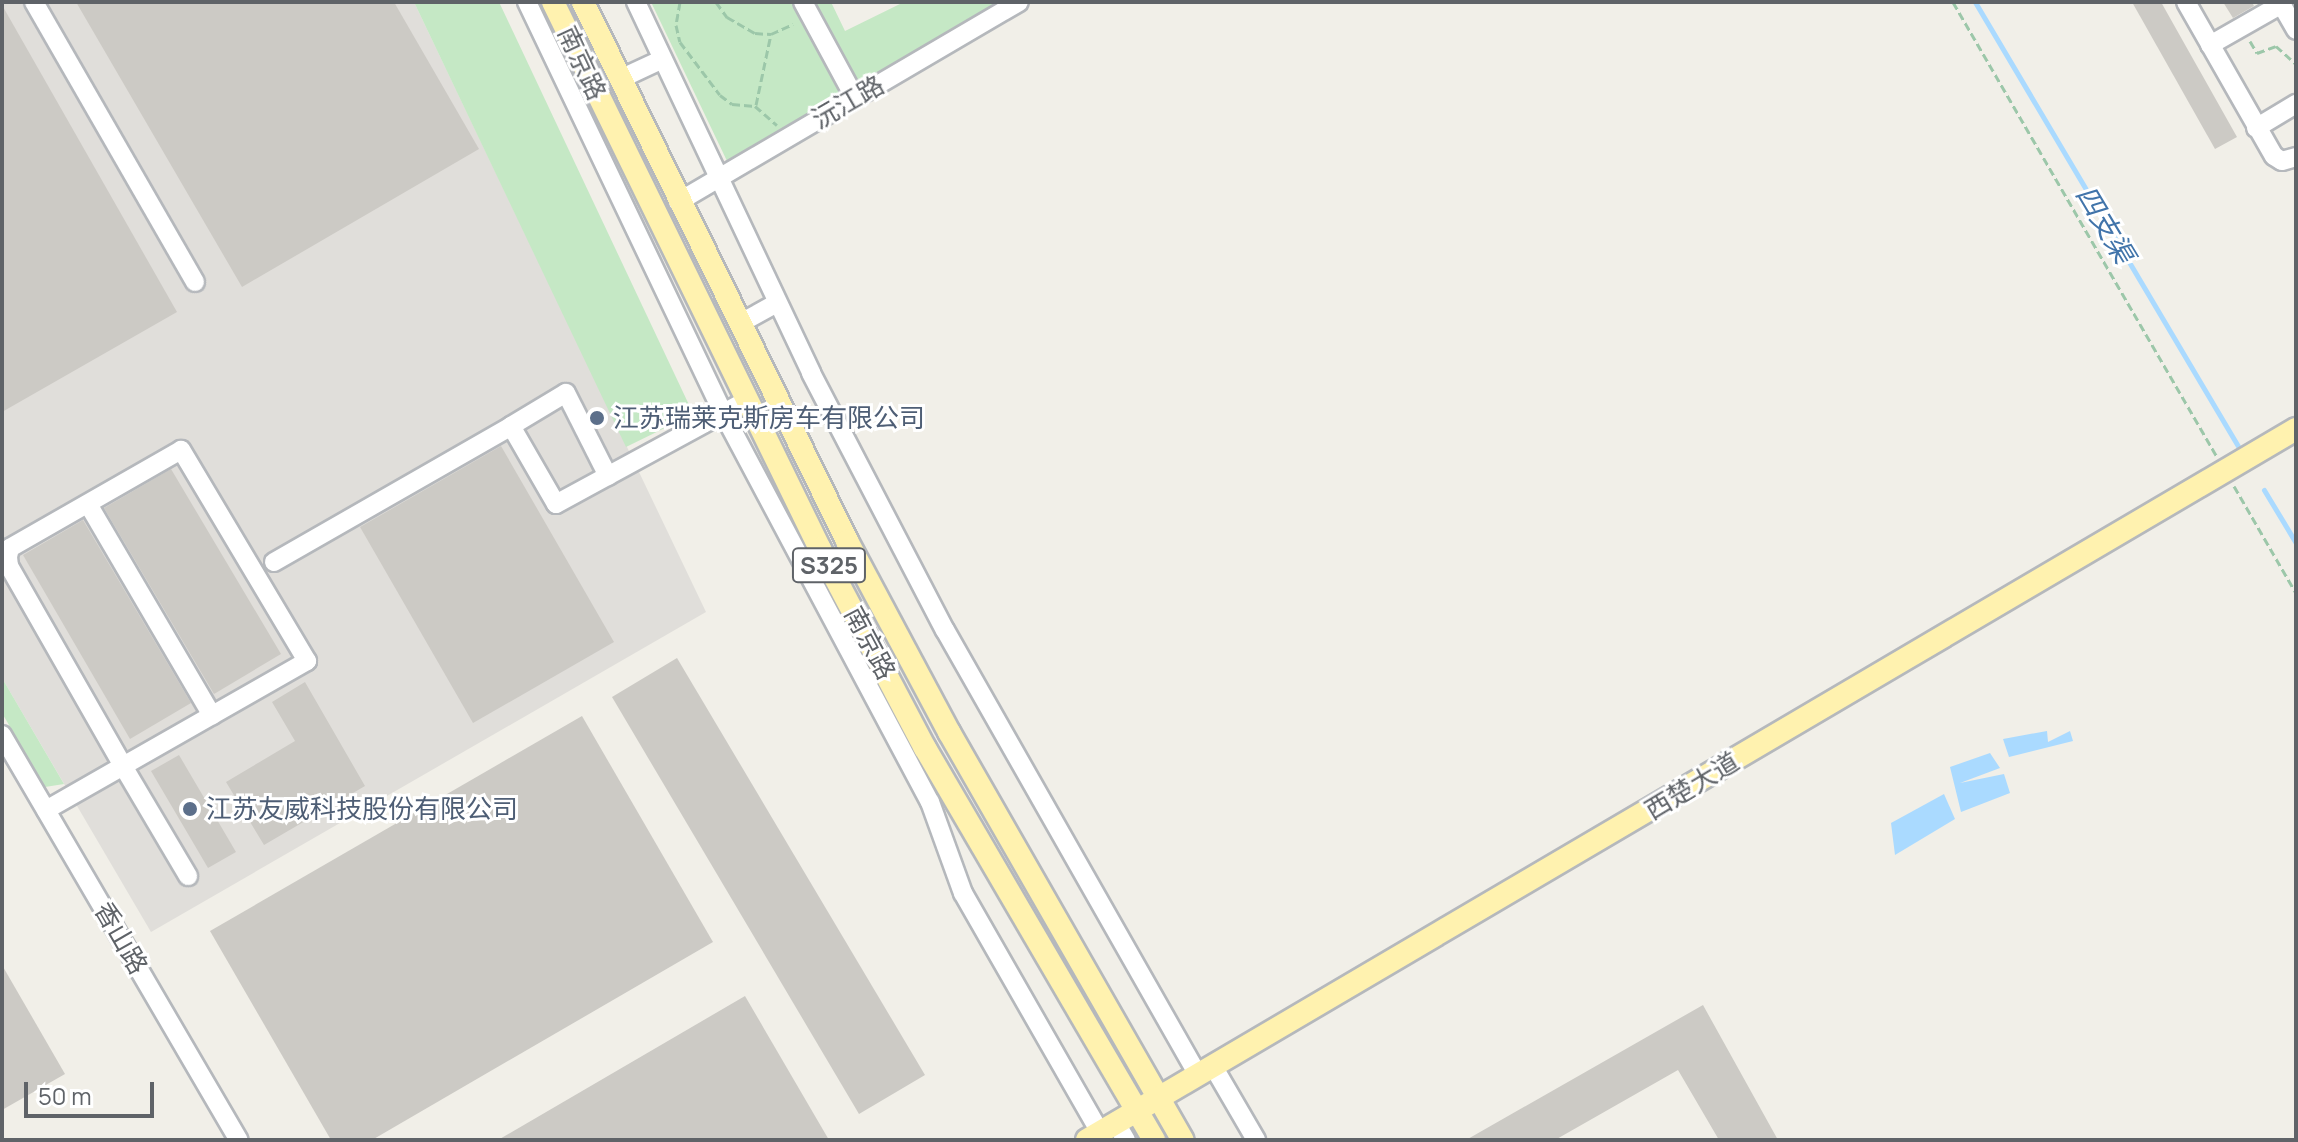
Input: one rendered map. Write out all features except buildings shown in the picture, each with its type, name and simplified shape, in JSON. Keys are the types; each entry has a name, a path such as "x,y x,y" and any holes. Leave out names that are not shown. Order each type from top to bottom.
{"main road":[{"name":"南京路","path":"553,2 746,401 925,748 1154,1140"},
{"name":"南京路","path":"583,2 739,324 942,718 1183,1140"},
{"name":"西楚大道","path":"1107,1134 1158,1098 2291,432"}],"street":[{"path":"34,2 195,282"},
{"path":"527,2 723,413 930,802 963,893 1107,1134"},
{"path":"636,2 777,303 945,630 1206,1071 1256,1140"},
{"name":"沅江路","path":"678,202 1019,2"},
{"path":"2186,2 2274,156 2282,161 2296,157"},
{"path":"2210,45 2281,3 2296,30"},
{"path":"807,9 855,98"},
{"path":"620,79 663,59"},
{"path":"2256,128 2296,104"},
{"path":"739,324 777,303"},
{"path":"274,562 566,393 608,476"},
{"path":"511,426 556,504 746,401"},
{"path":"46,810 123,766 212,715 307,661 181,450 10,548 8,557 123,766 188,876"},
{"path":"88,504 212,715"},
{"name":"香山路","path":"2,735 239,1140"}],"path":[{"path":"680,2 676,25 685,50 724,100 755,106 786,138"},
{"path":"716,2 737,25 771,34"},
{"path":"1953,2 2296,593"},
{"path":"755,106 771,34 807,9"},
{"path":"2242,27 2257,53 2276,46 2296,64"}],"shaded area":[{"path":"2,2 414,2 706,612 151,932 2,678"}],"green space":[{"path":"414,2 499,2 691,409 677,422 626,447"},
{"path":"651,2 792,2 844,98 727,161"},
{"path":"811,2 831,2 845,31 904,2 1012,2 860,90"},
{"path":"2,678 64,784 45,787 2,713"}],"water":[{"path":"2047,731 2048,742 2070,731 2073,741 2009,757 2003,739"},
{"path":"1990,753 2000,768 1960,783 2004,774 2010,793 1961,812 1950,767"},
{"path":"1944,794 1955,819 1895,855 1891,823"}],"waterway":[{"name":"四支渠","path":"1975,2 2238,446"},
{"name":"四支渠","path":"2264,490 2296,543"}],"place":[{"name":"江苏瑞莱克斯房车有限公司","path":"597,418"},
{"name":"江苏友威科技股份有限公司","path":"190,809"}]}
